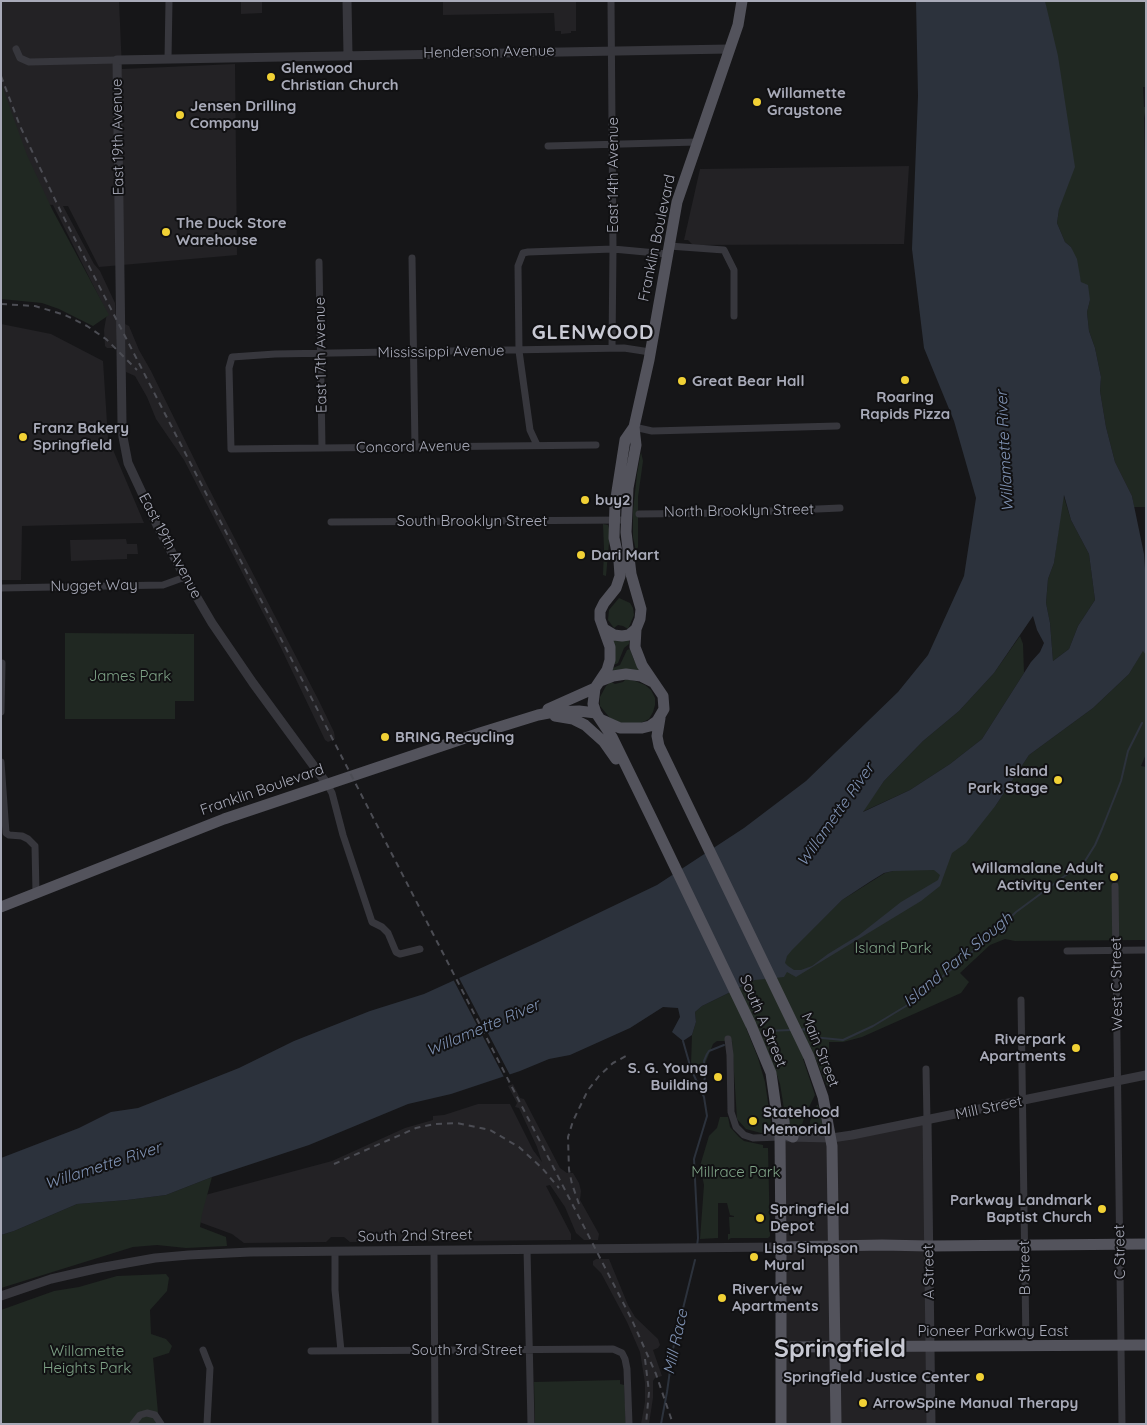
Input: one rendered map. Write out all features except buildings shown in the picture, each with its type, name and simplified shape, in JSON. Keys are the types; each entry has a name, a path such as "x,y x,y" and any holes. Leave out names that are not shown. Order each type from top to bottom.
{"main road":[{"name":"Franklin Boulevard","path":"538,715 572,710 598,716 620,728 635,729 650,726 660,718 664,709 664,700 661,692 637,656 635,642 636,629 642,613 630,568 626,520 628,488 636,445 634,427 650,352 677,202 696,142 738,25 742,1"},
{"name":"Franklin Boulevard","path":"598,716 593,704 597,685 608,667 610,654 608,641 600,619 600,611 619,580 620,567 614,538 614,520 625,440 634,427"},
{"path":"612,594 625,593 637,599"},
{"path":"604,629 622,636 629,635 636,629"},
{"name":"Franklin Boulevard","path":"1,907 224,818 538,715 612,676 626,674 641,676 654,683"},
{"path":"538,715 569,718 589,728 609,748 637,789"},
{"name":"South A Street","path":"598,716 612,737 751,1025 764,1055 774,1087 780,1137 781,1424"},
{"name":"Main Street","path":"660,718 657,737 659,746 809,1057 823,1097 832,1138 836,1424"},
{"path":"764,1055 772,1070 778,1090 785,1133 793,1137"},
{"name":"South 2nd Street","path":"781,1247 1146,1244"},
{"name":"Pioneer Parkway East","path":"780,1347 1146,1345"}],"street":[{"path":"168,59 169,1"},
{"path":"347,1 348,55"},
{"name":"East 14th Avenue","path":"611,1 613,145 612,348"},
{"name":"Henderson Avenue","path":"16,49 20,58 29,62 729,49"},
{"name":"East 19th Avenue","path":"117,60 123,437 128,463 157,525 212,623 253,683 327,784 332,794 346,844 372,922 382,927 388,933 396,952 400,954 420,948"},
{"path":"548,146 696,142"},
{"path":"537,445 530,430 519,351 518,266 523,253 613,249 724,250 734,270 734,316"},
{"path":"412,258 415,447"},
{"name":"East 17th Avenue","path":"319,262 322,448"},
{"name":"Mississippi Avenue","path":"230,449 229,368 232,357 242,355 321,353 612,348 650,352"},
{"path":"634,427 652,430 837,426"},
{"name":"Concord Avenue","path":"230,449 596,445"},
{"name":"North Brooklyn Street","path":"639,514 727,513 840,508"},
{"name":"South Brooklyn Street","path":"330,522 626,520"},
{"name":"Nugget Way","path":"1,588 163,585 185,577"},
{"path":"1,712 2,663"},
{"path":"1,762 6,832 9,835 22,836 35,846 36,893"},
{"name":"West C Street","path":"1115,886 1118,1081"},
{"path":"1067,951 1146,950"},
{"name":"B Street","path":"1022,1000 1026,1346"},
{"path":"728,1039 731,1112 736,1127 744,1135 753,1138 780,1137"},
{"path":"926,1069 928,1120"},
{"name":"Mill Street","path":"780,1137 832,1138 852,1136 1146,1076"},
{"name":"C Street","path":"1118,1081 1122,1424"},
{"name":"A Street","path":"928,1120 931,1424"},
{"name":"South 2nd Street","path":"1,1296 51,1279 99,1268 155,1258 189,1255 250,1252 781,1247"},
{"path":"527,1249 531,1349 531,1424"},
{"path":"434,1251 435,1424"},
{"path":"335,1252 335,1290 341,1351"},
{"name":"South 3rd Street","path":"311,1351 613,1349 622,1353 628,1369 628,1424"},
{"path":"202,1350 210,1368 207,1424"},
{"path":"133,1424 140,1416 147,1413 156,1415 161,1424"}],"shaded area":[{"path":"1,1 119,1 122,69 235,64 237,255 99,267 68,206 63,206 94,264 100,271 115,303 116,348 107,348 105,346 104,330 107,313 53,205 1,201"},
{"path":"241,1 262,1 262,13 241,14"},
{"path":"443,1 576,1 576,31 561,34 561,31 555,31 554,13 443,15"},
{"path":"909,166 904,244 693,245 688,240 684,240 700,169"},
{"path":"1,324 51,334 103,361 108,438 144,523 22,526 21,580 1,580"},
{"path":"125,324 129,326 139,350 206,483 319,701 334,732 335,739 328,742 325,740 281,648 184,460 156,419 147,397 135,376 126,372"},
{"path":"126,539 127,544 137,544 138,554 127,554 127,559 71,561 70,540"},
{"path":"513,1084 520,1098 524,1099 560,1168 567,1173 573,1173 579,1183 581,1191 580,1200 599,1234 598,1240 584,1240 576,1233 565,1207 550,1185 546,1186 571,1234 571,1240 350,1242 344,1237 331,1237 326,1242 244,1243 232,1234 191,1219 194,1198 332,1161 405,1128 433,1120 433,1116 444,1115 478,1104 510,1104 533,1150 542,1162 519,1108 515,1107 517,1103 508,1086"},
{"path":"927,1120 931,1424 783,1424 780,1137 823,1137"},
{"path":"596,1259 609,1259 635,1317 658,1339 660,1345 653,1350 662,1376 655,1378 653,1381 653,1398 649,1424 641,1424 645,1402 645,1383 640,1352 627,1322 601,1273 593,1265 593,1261"}],"green space":[{"path":"1045,1 1145,1 1146,87 1143,87 1144,107 1146,107 1144,118 1146,204 1146,507 1134,507 1132,496 1115,462 1106,427 1100,391 1101,377 1095,348 1089,331 1087,312 1090,300 1081,282 1071,247 1065,242 1057,223 1059,209"},
{"path":"1,83 27,155 52,209 109,315 93,326 59,309 42,303 1,299"},
{"path":"641,452 643,461 638,497 638,547 636,551 633,537 633,511"},
{"path":"1063,494 1071,520 1089,554 1095,600 1078,626 1069,649 1053,661 1050,623 1046,603 1048,579 1054,563"},
{"path":"603,524 608,525 610,532 606,576 603,575"},
{"path":"619,598 630,603 633,608 634,615 628,629 618,625 614,628 608,620 609,610"},
{"name":"James Park","path":"65,633 194,634 194,701 175,701 175,719 65,719"},
{"path":"1020,636 1023,644 1024,673 982,739 950,764 910,790 862,812 884,781 923,741 959,711 994,673"},
{"path":"613,639 629,639 629,644 624,648 616,664 614,664"},
{"name":"Island Park","path":"1146,645 1146,754 1141,766 1146,767 1146,940 1015,941 1005,939 990,945 960,973 969,982 961,993 862,1037 843,1042 829,1042 830,1086 827,1086 814,1055 803,1059 815,1095 801,1127 787,1127 780,1084 776,1072 755,1024 746,1028 765,1082 771,1123 769,1130 766,1132 761,1133 746,1129 737,1119 732,1041 717,1041 713,1044 705,1064 691,1065 692,1035 696,1022 695,1012 702,1006 755,980 775,966 842,900 885,873 893,871 996,805 1029,755 1093,708 1129,674"},
{"path":"630,649 641,671 613,671 613,668 620,665 627,650"},
{"path":"626,679 645,685 651,690 655,698 653,712 649,719 641,723 621,723 610,718 600,706 600,697 606,686 611,682 615,684"},
{"path":"817,1105 823,1127 820,1129 810,1129 810,1121"},
{"name":"Millrace Park","path":"720,1117 728,1117 730,1127 744,1141 768,1148 770,1236 768,1238 731,1238 728,1240 728,1234 730,1234 729,1217 734,1216 730,1215 727,1203 718,1203 718,1238 700,1239 704,1185 700,1166 709,1136 717,1128"},
{"path":"212,1177 200,1227 226,1237 227,1246 186,1248 157,1245 133,1247 1,1288 1,1235 77,1204 166,1195"},
{"name":"Willamette Heights Park","path":"166,1274 169,1278 167,1291 150,1310 151,1334 166,1339 172,1346 169,1353 153,1358 159,1424 1,1424 1,1310 54,1291 79,1287 117,1276"},
{"path":"620,1380 620,1384 624,1385 626,1424 535,1424 534,1382"}],"water":[{"name":"Willamette River","path":"916,1 1045,1 1058,56 1075,167 1059,209 1057,223 1065,242 1071,247 1077,259 1081,282 1088,285 1090,300 1087,312 1089,331 1095,348 1101,377 1100,391 1106,427 1115,462 1132,496 1144,554 1146,655 1143,651 1129,674 1093,708 1029,755 996,805 966,843 952,853 940,886 921,901 796,977 787,972 784,977 755,980 702,1006 695,1012 696,1022 692,1035 683,1041 672,1032 680,1017 678,1008 663,1007 630,1028 570,1055 549,1059 520,1071 451,1094 408,1104 309,1145 212,1177 166,1195 77,1204 1,1235 1,1158 79,1128 111,1112 138,1108 239,1068 294,1041 370,1011 424,994 657,885 744,828 806,781 898,692 928,655 964,576 976,498 954,421 924,348 912,249 918,96","holes":["1064,495 1071,520 1089,554 1095,600 1078,626 1069,649 1053,661 1050,623 1046,603 1048,579 1054,563","1033,616 1037,630 1044,643 1040,652 1031,662 982,739 950,764 910,790 863,812 884,781 923,741 959,711 994,673","934,870 940,875 938,880 901,902 859,935 812,966 801,970 794,970 785,963 787,956 792,950 842,900 884,873"]}],"pier":[{"path":"458,976 511,1077 505,1079 453,979"}],"waterway":[{"name":"Island Park Slough","path":"801,1030 804,1029 812,1037 843,1040 873,1026 911,1003 990,937 1016,912 1085,861 1102,829 1121,781 1128,751 1142,723"},
{"name":"Island Park Slough","path":"766,1031 791,1030"},
{"name":"Mill Race","path":"683,1041 691,1069 704,1097 707,1116 694,1159 697,1246"},
{"name":"Island Park Slough","path":"702,1092 705,1077 704,1061 707,1054 709,1051 724,1045"},
{"name":"Mill Race","path":"661,1424 673,1349 695,1260"}],"railway":[{"path":"1,76 20,126 61,212 631,1318 656,1374 673,1424"},
{"path":"1,304 35,306 65,315 87,326 106,339 137,370"},
{"path":"579,1204 569,1170 568,1137 573,1121 588,1090 599,1076 613,1063 626,1056"},
{"path":"334,1164 416,1128 435,1124 457,1123 490,1130 519,1147 542,1168 559,1188"},
{"path":"645,1359 649,1392 646,1424"}],"place":[{"name":"Glenwood Christian Church","path":"271,77"},
{"name":"Willamette Graystone","path":"757,102"},
{"name":"Jensen Drilling Company","path":"180,115"},
{"name":"The Duck Store Warehouse","path":"166,232"},
{"name":"Roaring Rapids Pizza","path":"905,380"},
{"name":"Great Bear Hall","path":"682,381"},
{"name":"Franz Bakery Springfield","path":"23,437"},
{"name":"buy2","path":"585,500"},
{"name":"Dari Mart","path":"581,555"},
{"name":"BRING Recycling","path":"385,737"},
{"name":"Island Park Stage","path":"1058,780"},
{"name":"Willamalane Adult Activity Center","path":"1114,877"},
{"name":"Riverpark Apartments","path":"1076,1048"},
{"name":"S. G. Young Building","path":"718,1077"},
{"name":"Statehood Memorial","path":"753,1121"},
{"name":"Parkway Landmark Baptist Church","path":"1102,1209"},
{"name":"Springfield Depot","path":"760,1218"},
{"name":"Lisa Simpson Mural","path":"754,1257"},
{"name":"Riverview Apartments","path":"722,1298"},
{"name":"Springfield Justice Center","path":"980,1377"},
{"name":"ArrowSpine Manual Therapy","path":"863,1403"}],"district":[{"name":"GLENWOOD","path":"593,333"},
{"name":"Springfield","path":"840,1349"}]}
